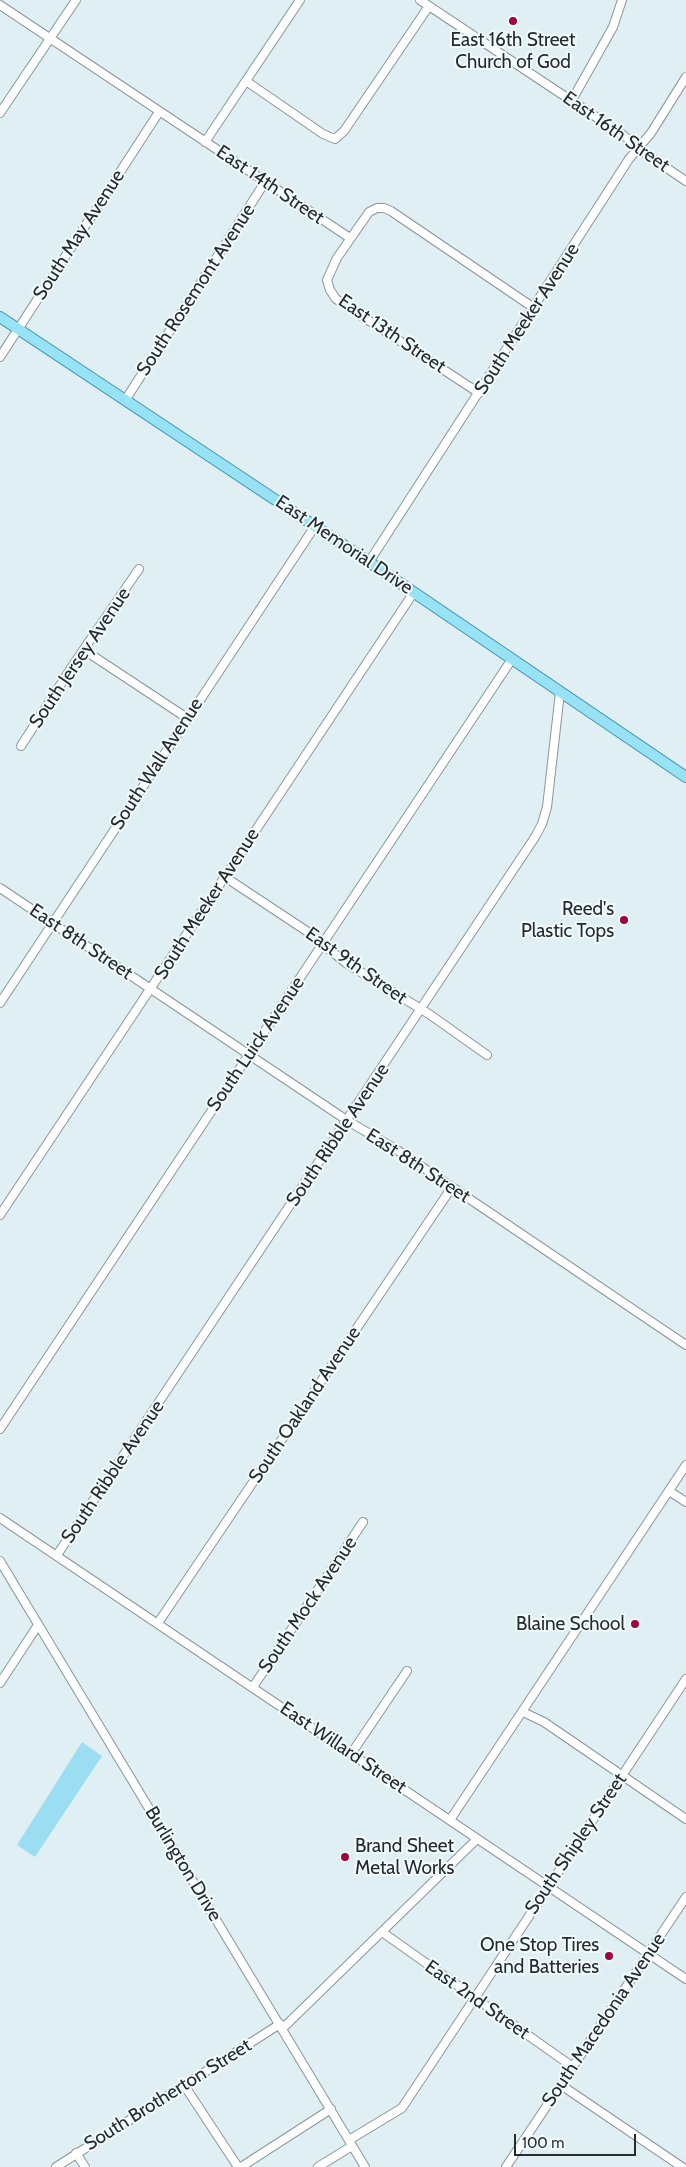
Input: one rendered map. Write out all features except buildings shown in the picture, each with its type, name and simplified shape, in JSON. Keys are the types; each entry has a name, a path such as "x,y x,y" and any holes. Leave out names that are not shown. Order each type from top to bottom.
{"main road":[{"name":"East Memorial Drive","path":"0,317 414,592 686,777"}],"street":[{"path":"0,113 76,0"},
{"path":"205,142 300,0"},
{"name":"East 16th Street","path":"420,0 572,100 686,181"},
{"path":"572,100 612,27 622,0"},
{"name":"East 14th Street","path":"0,6 350,238"},
{"path":"246,81 323,134 335,139 344,131 429,6"},
{"name":"South Meeker Avenue","path":"369,562 686,77"},
{"name":"South May Avenue","path":"0,357 159,112"},
{"name":"South Rosemont Avenue","path":"126,399 266,182"},
{"path":"350,238 369,212 377,208 384,208 534,308"},
{"name":"East 13th Street","path":"350,238 330,270 327,280 330,290 336,299 479,393"},
{"name":"South Wall Avenue","path":"0,1003 315,526"},
{"name":"South Jersey Avenue","path":"21,746 138,570"},
{"name":"South Meeker Avenue","path":"0,1215 414,592"},
{"path":"84,650 187,718"},
{"name":"South Luick Avenue","path":"0,1429 512,659"},
{"name":"South Ribble Avenue","path":"57,1555 348,1121 542,824 547,808 560,692"},
{"name":"East 9th Street","path":"225,877 305,930 322,945 486,1055"},
{"name":"East 8th Street","path":"0,888 348,1121 398,1150 686,1345"},
{"name":"South Oakland Avenue","path":"158,1623 452,1187"},
{"path":"450,1820 686,1465"},
{"path":"669,1491 686,1502"},
{"name":"East Willard Street","path":"0,1518 686,1979"},
{"name":"South Mock Avenue","path":"253,1687 363,1522"},
{"name":"Burlington Drive","path":"0,1561 282,2026 365,2167"},
{"path":"0,1683 38,1625"},
{"path":"351,1754 407,1671"},
{"name":"South Shipley Street","path":"318,2167 400,2110 686,1679"},
{"path":"522,1712 544,1722 686,1819"},
{"name":"South Brotherton Street","path":"56,2167 282,2026 477,1839"},
{"name":"South Macedonia Avenue","path":"506,2167 686,1897"},
{"name":"East 2nd Street","path":"382,1932 573,2068"},
{"path":"561,2085 682,2167"},
{"path":"184,2086 239,2167 331,2110"},
{"path":"76,2153 85,2167"}],"shaded area":[{"path":"82,1742 102,1756 35,1857 17,1845"}],"place":[{"name":"East 16th Street Church of God","path":"513,21"},
{"name":"Reed's Plastic Tops","path":"624,920"},
{"name":"Blaine School","path":"635,1624"},
{"name":"Brand Sheet Metal Works","path":"345,1857"},
{"name":"One Stop Tires and Batteries","path":"609,1956"}]}
